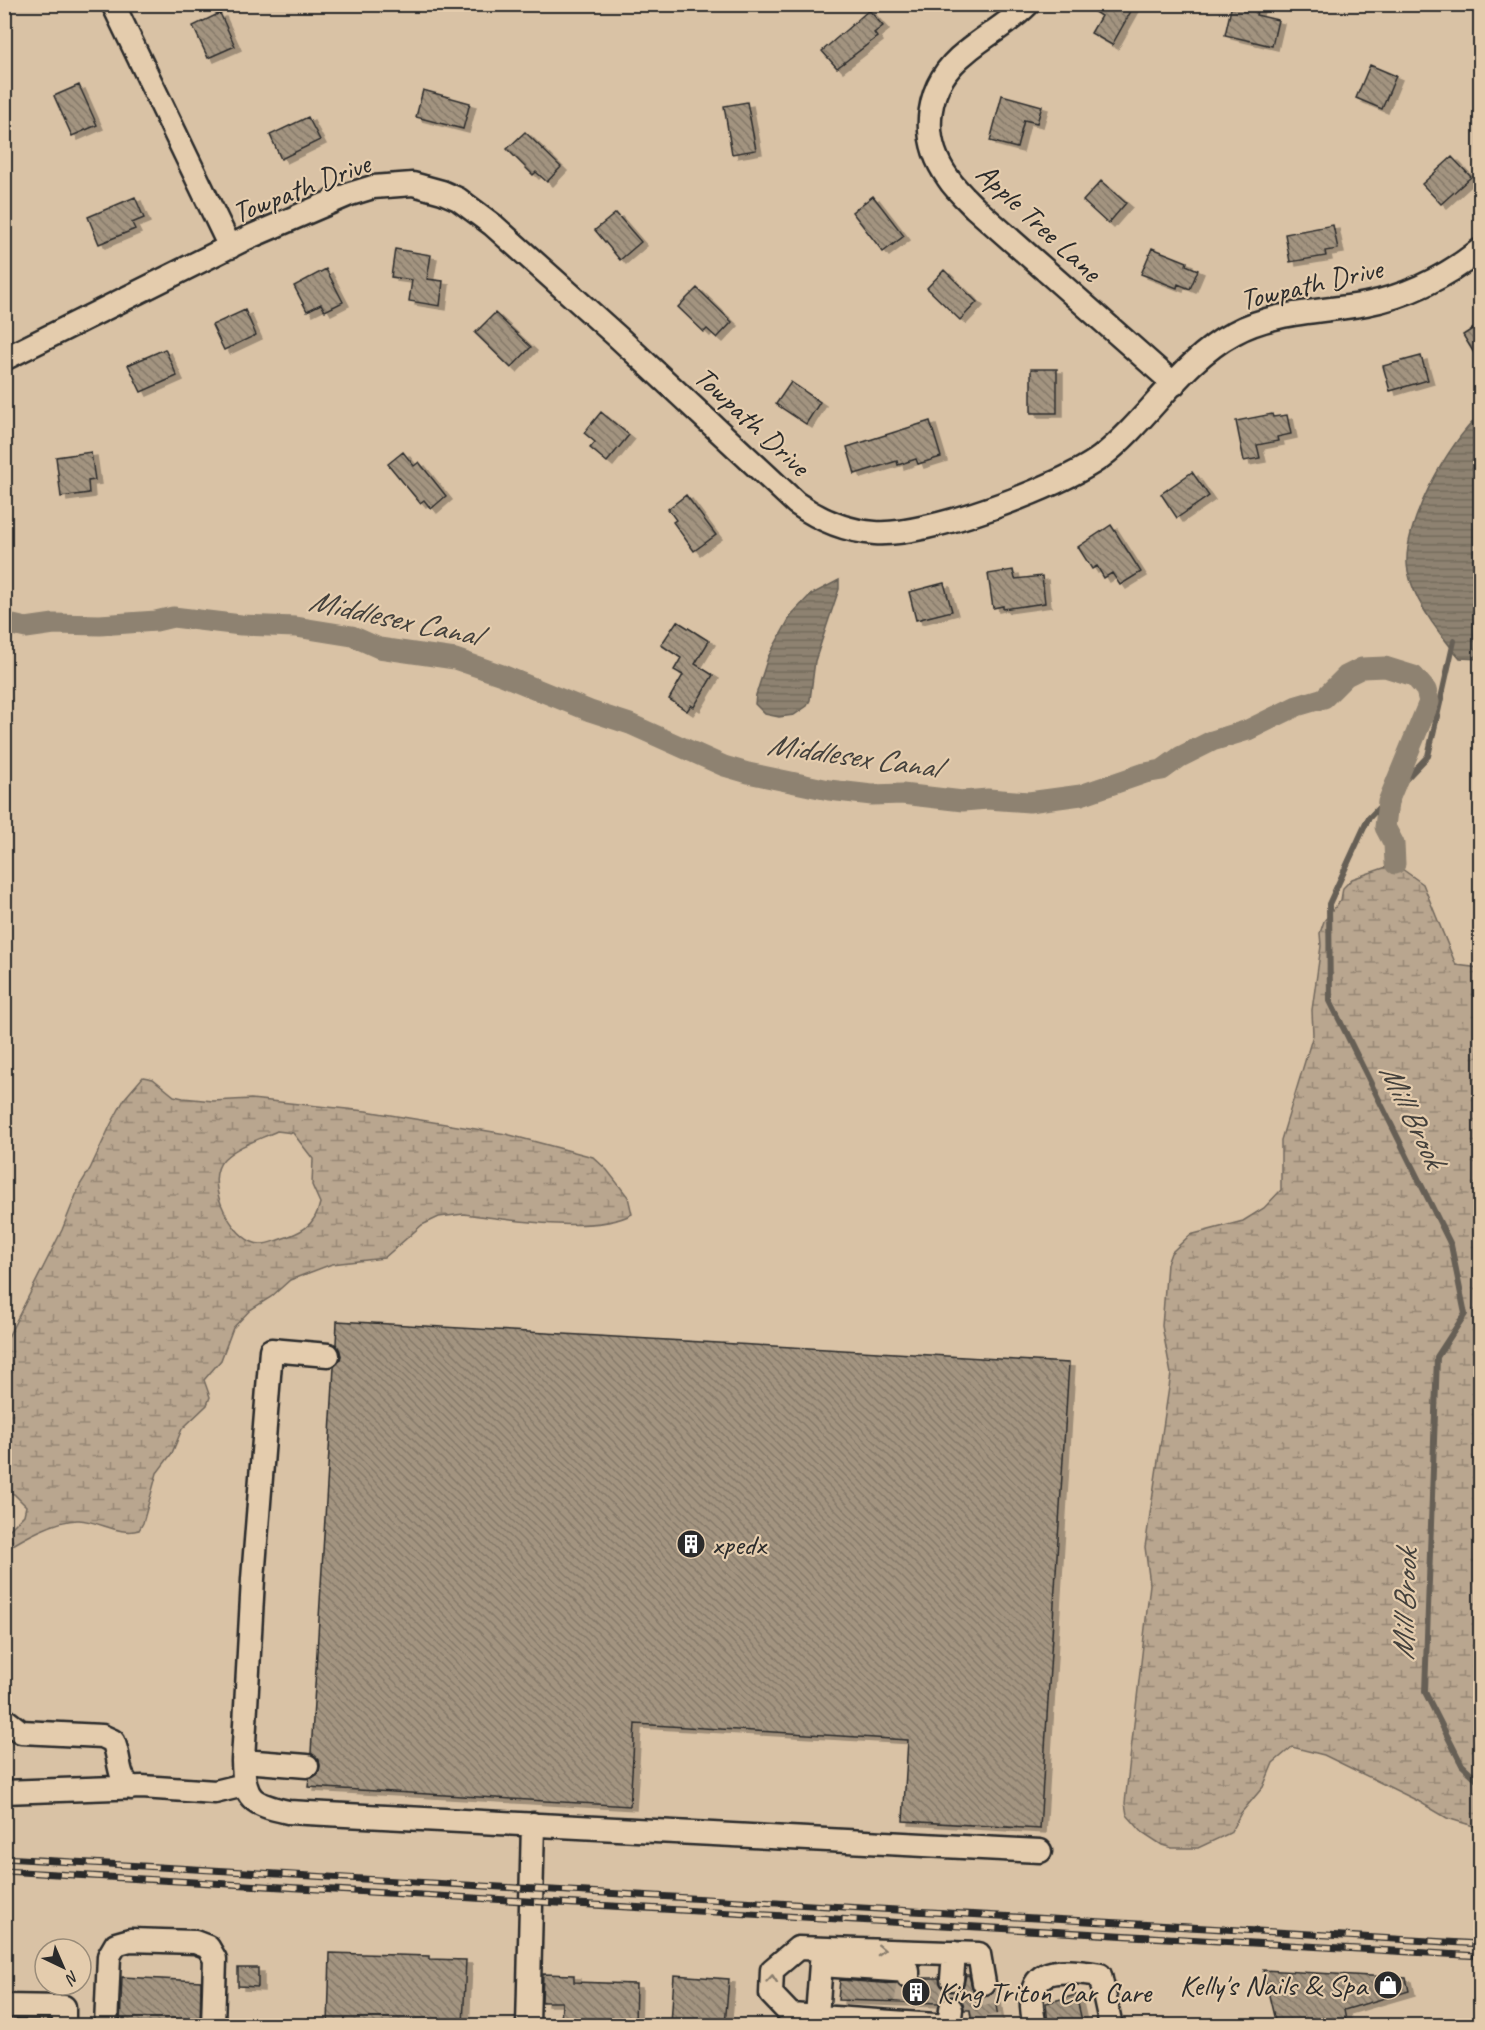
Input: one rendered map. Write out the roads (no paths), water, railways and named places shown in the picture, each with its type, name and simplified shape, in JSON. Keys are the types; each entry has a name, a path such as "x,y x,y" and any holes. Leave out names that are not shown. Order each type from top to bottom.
{"street":[{"path":"113,4 230,247"},
{"name":"Apple Tree Lane","path":"1028,4 965,52 953,63 940,81 932,99 929,116 936,155 946,177 975,208 1174,384"},
{"name":"Towpath Drive","path":"4,359 230,247 350,194 399,183 442,192 458,199 493,225 619,338 796,503 828,522 865,532 890,533 928,527 1022,496 1070,476 1102,456 1200,356 1235,332 1293,314 1367,304 1399,295 1455,270 1480,250"},
{"path":"328,1355 271,1350 253,1579 243,1761 244,1785 257,1804 288,1812 1040,1851"},
{"path":"4,1719 21,1732 102,1736 113,1741 123,1781 130,1788"},
{"path":"243,1761 307,1766"},
{"path":"4,1792 130,1788 214,1792 244,1785"},
{"path":"528,2025 533,1824"},
{"path":"106,2025 109,1956 116,1944 130,1940 195,1942 208,1947 215,1963 213,2025"},
{"path":"908,1977 908,1971 822,1957 798,1948 772,1970 771,1994 791,2015 896,2017 950,2025 951,2009"},
{"path":"952,1979 954,1953"},
{"path":"822,1957 979,1954 984,1983"},
{"path":"817,2016 822,1957"},
{"path":"1035,2025 1030,1996 1034,1984 1042,1977 1064,1971 1100,1975 1111,2025"},
{"path":"4,2006 64,2007 64,2025"}],"waterway":[{"name":"Middlesex Canal","path":"4,623 26,628 54,624 100,625 156,621 173,617 241,625 296,627 352,636 379,648 455,659 502,675 590,711 630,724 724,766 748,773 829,790 872,795 902,794 963,801 988,799 1029,802 1081,795 1145,773 1162,770 1180,757 1212,741 1248,730 1297,706 1324,698 1346,676 1362,668 1385,667 1414,676 1426,690 1429,702 1388,802 1385,827 1394,844 1395,864"},
{"name":"Mill Brook","path":"1454,641 1428,756 1368,819 1329,904 1330,1001 1451,1245 1465,1314 1437,1357 1425,1692 1462,1765 1480,1782"}],"tunnel":[{"path":"906,2002 908,1977"},
{"path":"951,2009 952,1979"},
{"path":"984,1983 992,2026"}],"railway":[{"path":"4,1858 1480,1944"},
{"path":"4,1871 1480,1956"}],"place":[{"name":"xpedx","path":"691,1544"},
{"name":"Kelly's Nails & Spa","path":"1388,1985"},
{"name":"King Triton Car Care","path":"916,1992"}]}
